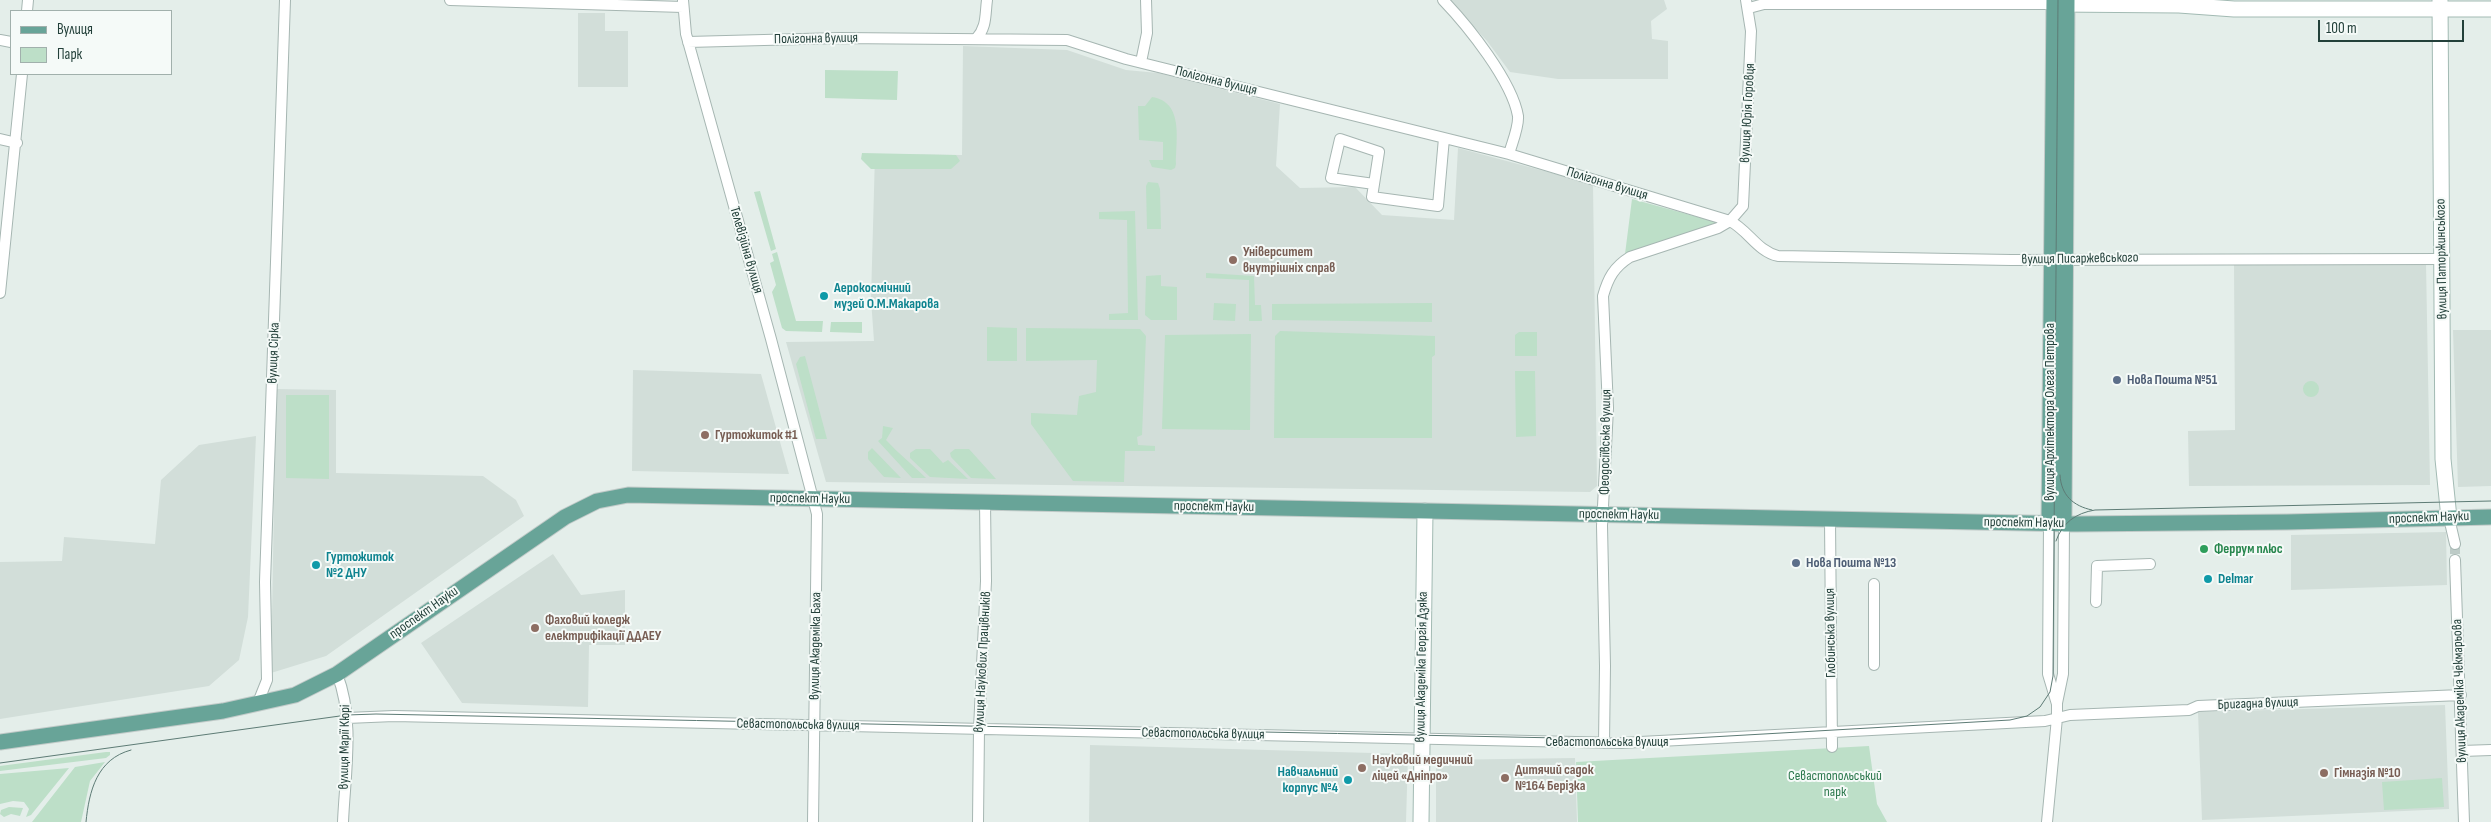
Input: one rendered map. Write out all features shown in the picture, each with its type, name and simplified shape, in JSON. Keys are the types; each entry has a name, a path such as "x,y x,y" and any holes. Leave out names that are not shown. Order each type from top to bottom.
{"main road":[{"path":"2060,2 2234,9 2440,4 2491,9"},
{"name":"вулиця Архітектора Олега Петрова","path":"2057,524 2066,258 2060,2"},
{"name":"вулиця Архітектора Олега Петрова","path":"2057,524 2050,259 2060,2"},
{"name":"вулиця Паторжинського","path":"2440,4 2443,459 2449,518"},
{"name":"проспект Науки","path":"0,742 257,705 295,694 337,674 541,533 590,504 628,495 2057,524 2238,523 2491,517"},
{"name":"вулиця Академіка Георгія Дзяка","path":"1421,822 1425,511"}],"street":[{"name":"вулиця Сірка","path":"257,705 267,680 265,582 285,0"},
{"path":"450,0 683,4"},
{"path":"976,39 982,32 987,17 988,0"},
{"path":"1141,62 1147,33 1146,0"},
{"path":"1443,0 1466,24 1491,60 1514,101 1518,118 1509,154"},
{"path":"1748,4 2060,2"},
{"name":"Телевізійна вулиця","path":"683,4 684,25 688,42 814,500"},
{"name":"вулиця Юрія Горовця","path":"1730,221 1743,206 1751,31 1748,4"},
{"name":"Полігонна вулиця","path":"688,42 840,38 1067,40 1141,62 1509,154 1730,221"},
{"path":"0,293 17,143 22,75"},
{"path":"1374,184 1331,178 1340,139 1379,152 1374,184 1372,196 1438,206 1444,138"},
{"path":"0,139 17,143"},
{"name":"вулиця Писаржевського","path":"1730,221 1740,226 1767,253 1778,256 1973,260 2066,258 2443,258"},
{"name":"Феодосіївська вулиця","path":"1604,743 1603,514 1608,408 1602,296 1607,281 1618,265 1630,257 1712,230 1730,221"},
{"name":"вулиця Академіка Баха","path":"813,822 818,528 814,500"},
{"name":"вулиця Наукових Працівників","path":"978,822 979,729 986,581 985,502"},
{"path":"2449,518 2454,544"},
{"name":"Глобинська вулиця","path":"1830,520 1832,747"},
{"path":"2057,524 2063,674 2057,704"},
{"name":"вулиця Архітектора Олега Петрова","path":"2047,822 2057,718 2057,704 2048,674 2057,524"},
{"name":"вулиця Академіка Чекмарьова","path":"2455,560 2464,822"},
{"path":"2096,602 2097,566 2150,564"},
{"path":"1874,584 1874,664"},
{"name":"вулиця Марії Кюрі","path":"337,674 344,692 347,718 344,822"},
{"name":"Бригадна вулиця","path":"2057,718 2189,710 2198,706 2461,696"},
{"name":"Севастопольська вулиця","path":"347,718 394,716 1604,743 1660,743 2057,718"},
{"path":"2462,750 2491,750"}],"shaded area":[{"path":"1449,0 1664,0 1667,9 1651,21 1652,39 1668,41 1668,79 1558,79 1510,72 1487,41"},
{"path":"578,13 605,13 605,31 628,31 628,87 578,87"},
{"name":"Університет внутрішніх справ","path":"963,46 1067,50 1126,70 1158,73 1280,104 1276,166 1300,188 1355,187 1382,215 1454,220 1458,148 1593,184 1597,486 1590,492 826,482 786,342 874,341 871,299 875,154 962,155"},
{"path":"2426,263 2430,485 2189,486 2188,431 2235,430 2234,265"},
{"path":"2453,330 2491,330 2491,486 2458,487"},
{"name":"Гуртожиток #1","path":"633,370 761,374 789,474 632,471"},
{"path":"276,389 336,390 336,473 483,476 516,500 524,516 326,656 271,673"},
{"path":"256,436 248,617 239,660 209,686 0,719 0,562 62,561 64,537 155,544 161,480 199,445"},
{"path":"2446,532 2447,585 2291,590 2291,535"},
{"name":"Фаховий коледж електрифікації ДДАЕУ","path":"553,554 581,595 625,590 625,645 589,645 588,707 462,703 421,643"},
{"name":"Гімназія №10","path":"2445,705 2449,809 2202,820 2198,712"},
{"path":"1090,745 1408,754 1406,822 1089,822"},
{"name":"Дитячий садок №164 Берізка","path":"1575,758 1577,822 1436,822 1436,760"}],"green space":[{"path":"825,70 898,71 897,100 825,98"},
{"path":"1152,97 1162,100 1174,114 1177,133 1176,164 1175,168 1171,170 1152,167 1149,160 1163,160 1163,142 1139,140 1138,106 1145,106"},
{"path":"862,153 956,155 960,161 951,169 871,169 861,159"},
{"path":"1148,182 1158,183 1160,189 1161,229 1147,229 1146,186"},
{"path":"760,191 776,249 771,251 754,192"},
{"path":"1632,199 1716,222 1713,226 1625,254"},
{"path":"1135,211 1138,320 1109,320 1109,314 1128,313 1127,220 1099,219 1099,212"},
{"path":"777,252 796,321 823,321 822,332 786,331 782,328 772,292 776,285 770,263 774,261 772,254"},
{"path":"1206,273 1254,276 1255,305 1261,305 1262,321 1249,321 1249,280 1206,278"},
{"path":"1161,275 1161,286 1177,287 1177,320 1151,320 1145,315 1146,276"},
{"path":"1214,303 1236,304 1235,321 1213,320"},
{"path":"1432,303 1432,322 1272,320 1272,304"},
{"path":"831,322 862,322 862,333 830,332"},
{"path":"987,327 1017,328 1017,361 987,361"},
{"path":"1026,328 1140,329 1146,336 1142,435 1137,437 1138,445 1155,446 1155,451 1125,451 1124,482 1073,481 1031,424 1031,413 1077,415 1079,396 1096,392 1097,360 1026,361"},
{"path":"1280,331 1435,336 1435,355 1432,357 1432,438 1274,438 1275,336"},
{"path":"1519,332 1537,332 1537,356 1515,356 1515,335"},
{"path":"1251,334 1250,430 1162,429 1165,335"},
{"path":"805,356 827,439 816,439 796,364 800,357"},
{"path":"1515,371 1535,371 1536,436 1516,437"},
{"path":"2308,381 2314,381 2319,386 2317,395 2308,397 2303,392 2303,386"},
{"path":"286,395 329,395 329,479 286,478"},
{"path":"883,426 893,428 886,440 926,478 912,478 878,441 882,438"},
{"path":"872,448 901,478 884,477 868,459 868,452"},
{"path":"916,449 930,449 943,463 948,460 968,479 930,477 910,458 910,453"},
{"path":"955,449 969,449 996,479 971,478 951,457 950,453"},
{"name":"Севастопольський парк","path":"1869,746 1877,804 1887,822 1578,822 1576,762"},
{"path":"110,752 110,755 106,758 0,771 0,766"},
{"path":"105,762 90,781 81,822 32,822 75,767"},
{"path":"69,768 31,815 26,817 29,809 24,802 13,801 0,804 0,774"},
{"path":"2442,778 2444,807 2384,810 2382,782"},
{"path":"9,807 23,808 20,816 11,814 4,817 0,814 1,810"}],"tunnel":[{"path":"2455,544 2455,560"}],"tram line":[{"path":"0,763 347,715 376,714 1658,740 2010,720 2027,716 2040,707 2050,692 2053,676 2058,0"},
{"path":"2060,475 2063,488 2069,498 2079,506 2092,510"},
{"path":"2056,541 2062,529 2076,516 2095,510 2491,501"},
{"path":"86,822 90,799 97,778 110,761 119,754 131,750"}],"place":[{"name":"Університет внутрішніх справ","path":"1233,260"},
{"name":"Аерокосмічний музей О.М.Макарова","path":"824,296"},
{"name":"Нова Пошта №51","path":"2117,380"},
{"name":"Гуртожиток #1","path":"705,435"},
{"name":"Феррум плюс","path":"2204,549"},
{"name":"Нова Пошта №13","path":"1796,563"},
{"name":"Гуртожиток №2 ДНУ","path":"316,565"},
{"name":"Delmar","path":"2208,579"},
{"name":"Фаховий коледж електрифікації ДДАЕУ","path":"535,628"},
{"name":"Науковий медичний ліцей «Дніпро»","path":"1362,768"},
{"name":"Гімназія №10","path":"2324,773"},
{"name":"Дитячий садок №164 Берізка","path":"1505,778"},
{"name":"Навчальний корпус №4","path":"1348,780"}]}
